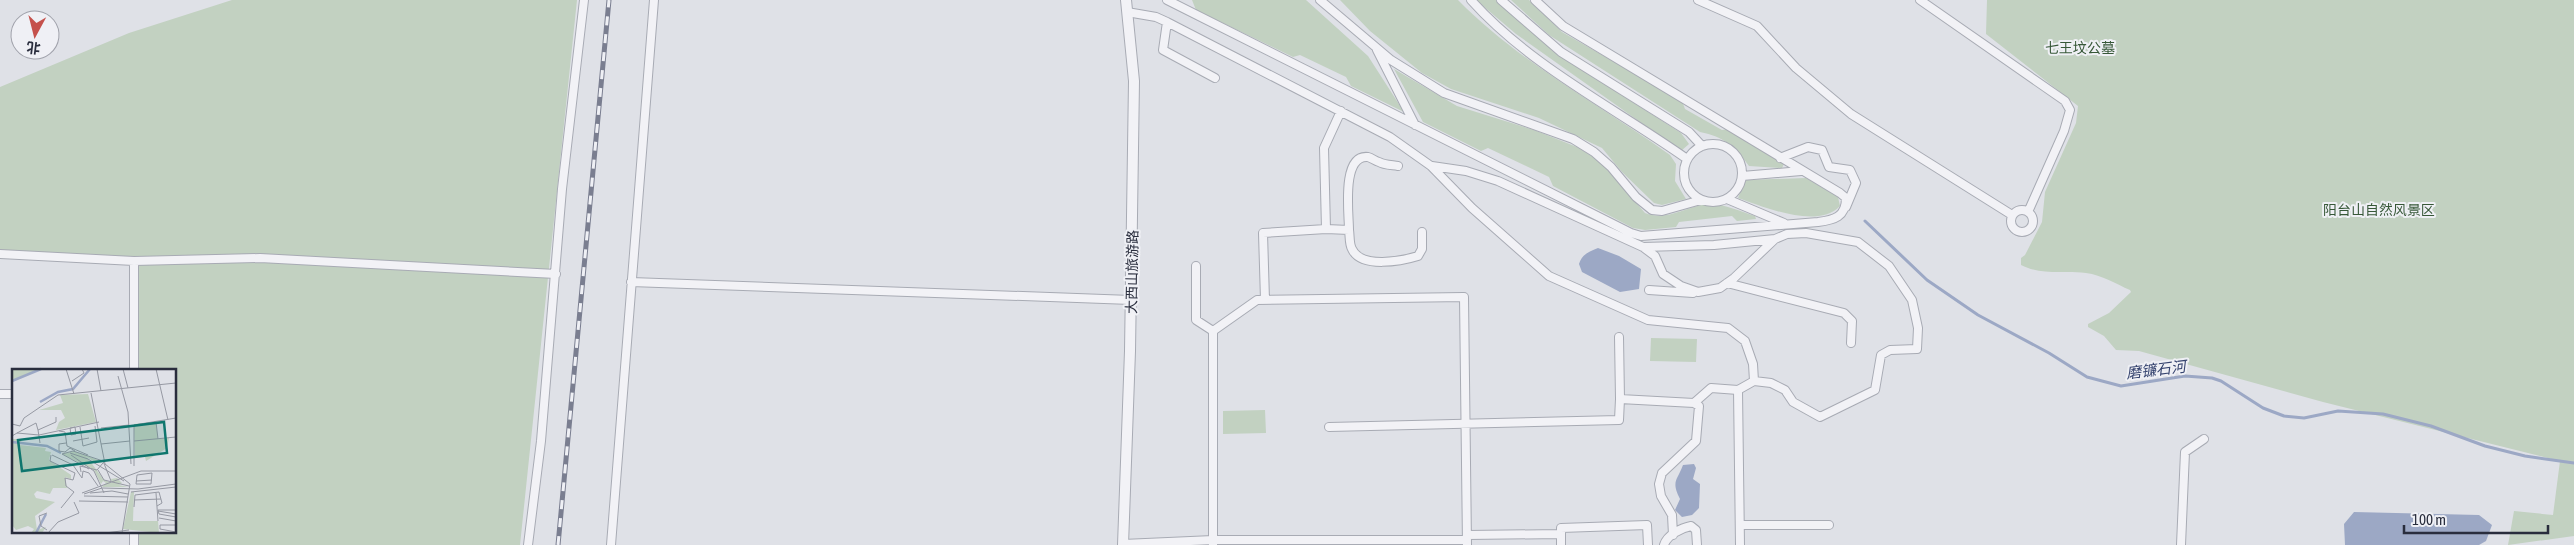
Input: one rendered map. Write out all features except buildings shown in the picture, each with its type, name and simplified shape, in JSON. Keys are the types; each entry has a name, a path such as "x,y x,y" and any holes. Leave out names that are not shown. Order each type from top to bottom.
{"street":[{"path":"528,545 556,274 562,190 584,0"},
{"path":"611,545 654,0"},
{"name":"大西山旅游路","path":"1122,545 1131,300 1134,82 1126,0"},
{"path":"1167,0 1640,236 1830,220 1838,217 1844,211 1855,189 1855,178 1850,170 1829,167 1822,150 1814,147 1780,158"},
{"path":"1320,0 1391,60 1444,93 1573,139 1604,160 1636,197 1652,210 1662,212 1701,200"},
{"path":"1471,0 1489,20 1548,67 1687,159"},
{"path":"1501,0 1560,52 1689,132 1702,146"},
{"path":"1535,0 1563,26 1840,193 1846,198 1844,211"},
{"path":"1698,0 1757,26 1796,68 1851,114 2012,215"},
{"path":"1920,0 2065,101 2070,110 2064,131 2028,212"},
{"path":"1127,12 1156,17 1390,137 1431,166 1472,208 1549,276 1648,320 1728,328 1745,341 1753,364 1754,381"},
{"path":"1166,22 1163,50 1216,78"},
{"path":"1374,46 1415,125"},
{"path":"1326,229 1324,148 1341,111"},
{"path":"1727,199 1739,186 1742,176 1741,166 1730,150 1721,145 1702,146 1687,159 1684,178 1687,188 1701,200 1709,202 1727,199 1786,224"},
{"path":"1398,166 1379,163 1366,157 1359,159 1352,166 1348,180 1351,249 1358,257 1364,260 1399,262 1418,256 1422,250 1422,232"},
{"path":"1431,166 1466,171 1498,181 1643,247 1656,256 1663,274 1681,286 1698,292"},
{"path":"1742,176 1801,171"},
{"path":"2021,210 2028,212 2032,217 2032,224 2025,231 2015,228 2011,222 2012,215 2021,210"},
{"path":"1265,300 1263,232 1326,229 1349,230"},
{"path":"1643,247 1714,245 1775,239 1787,234 1806,232 1844,238 1858,242 1889,266 1912,300 1918,328 1917,349 1890,350 1881,355 1875,390 1820,417 1793,402 1785,390 1771,383 1754,381 1738,390 1712,388 1694,404"},
{"path":"1649,290 1698,292 1720,288 1775,239"},
{"path":"0,254 134,261 260,258 556,274"},
{"path":"134,261 134,369"},
{"path":"1196,266 1196,320 1212,331"},
{"path":"631,282 1131,300"},
{"path":"1727,283 1844,313 1852,321 1851,343"},
{"path":"1212,331 1257,300 1464,297 1467,540"},
{"path":"1212,331 1213,543"},
{"path":"1329,426 1619,420 1619,337"},
{"path":"1738,390 1740,545"},
{"path":"1620,399 1694,404 1699,406 1696,440 1662,473 1659,484 1661,496 1672,515 1673,535"},
{"path":"2181,545 2185,452 2204,439"},
{"path":"1561,545 1560,528 1647,525 1648,545"},
{"path":"1740,525 1828,525"},
{"path":"1664,545 1665,541 1681,528 1691,526 1696,530 1697,545"},
{"path":"134,532 134,545"},
{"path":"1122,545 1467,540 1561,534"}],"green space":[{"path":"232,0 577,0 520,545 135,545 135,532 176,532 176,369 137,369 139,261 0,254 0,87 129,33"},
{"path":"1192,0 1306,0 1368,56 1404,112 1351,86 1346,77 1300,55 1293,57 1196,10"},
{"path":"1340,0 1458,0 1507,44 1670,155 1676,164 1675,181 1686,199 1662,205 1654,203 1622,172 1602,148 1539,118 1451,89 1422,73 1370,31"},
{"path":"1476,0 1496,0 1562,57 1681,133 1689,144 1681,151 1516,34"},
{"path":"1511,0 1529,0 1562,32 1682,101 1685,109 1722,130 1728,129 1784,164 1782,168 1749,166 1728,143 1700,132 1549,35"},
{"name":"阳台山自然风景区","path":"1987,0 2574,0 2574,536 2508,545 2514,511 2553,515 2560,461 2323,402 2139,351 2116,350 2104,336 2088,327 2088,324 2109,313 2131,292 2130,290 2092,274 2045,272 2021,265 2021,258 2025,255 2042,222 2045,192 2076,123 2078,106 1986,34"},
{"path":"1394,69 1457,106 1534,130 1577,147 1600,161 1645,213 1660,216 1674,214 1702,205 1715,204 1755,216 1756,219 1737,221 1732,216 1679,222 1676,227 1645,230 1633,228 1553,186 1549,177 1488,148 1481,151 1423,122"},
{"path":"1806,178 1838,197 1840,206 1830,213 1818,216 1805,216 1776,211 1738,198 1745,180"},
{"path":"1651,338 1697,339 1696,362 1650,361"},
{"path":"1265,410 1266,433 1223,434 1223,411"}],"water":[{"path":"1598,248 1619,256 1641,269 1639,289 1620,292 1582,272 1579,264 1582,258"},
{"path":"1694,464 1696,468 1693,479 1700,484 1699,508 1692,515 1682,517 1675,510 1680,499 1675,485 1683,465"},
{"path":"2354,512 2479,515 2492,525 2486,541 2479,545 2345,545 2344,524"}],"waterway":[{"name":"磨镰石河","path":"1865,221 1927,280 1978,315 2049,353 2087,377 2121,386 2185,376 2212,378 2221,381 2263,408 2284,416 2304,418 2338,411 2383,414 2431,426 2485,446 2525,456 2574,463"}],"railway":[{"path":"558,545 609,0"}],"park label":[{"name":"七王坟公墓","path":"2080,48"}]}
